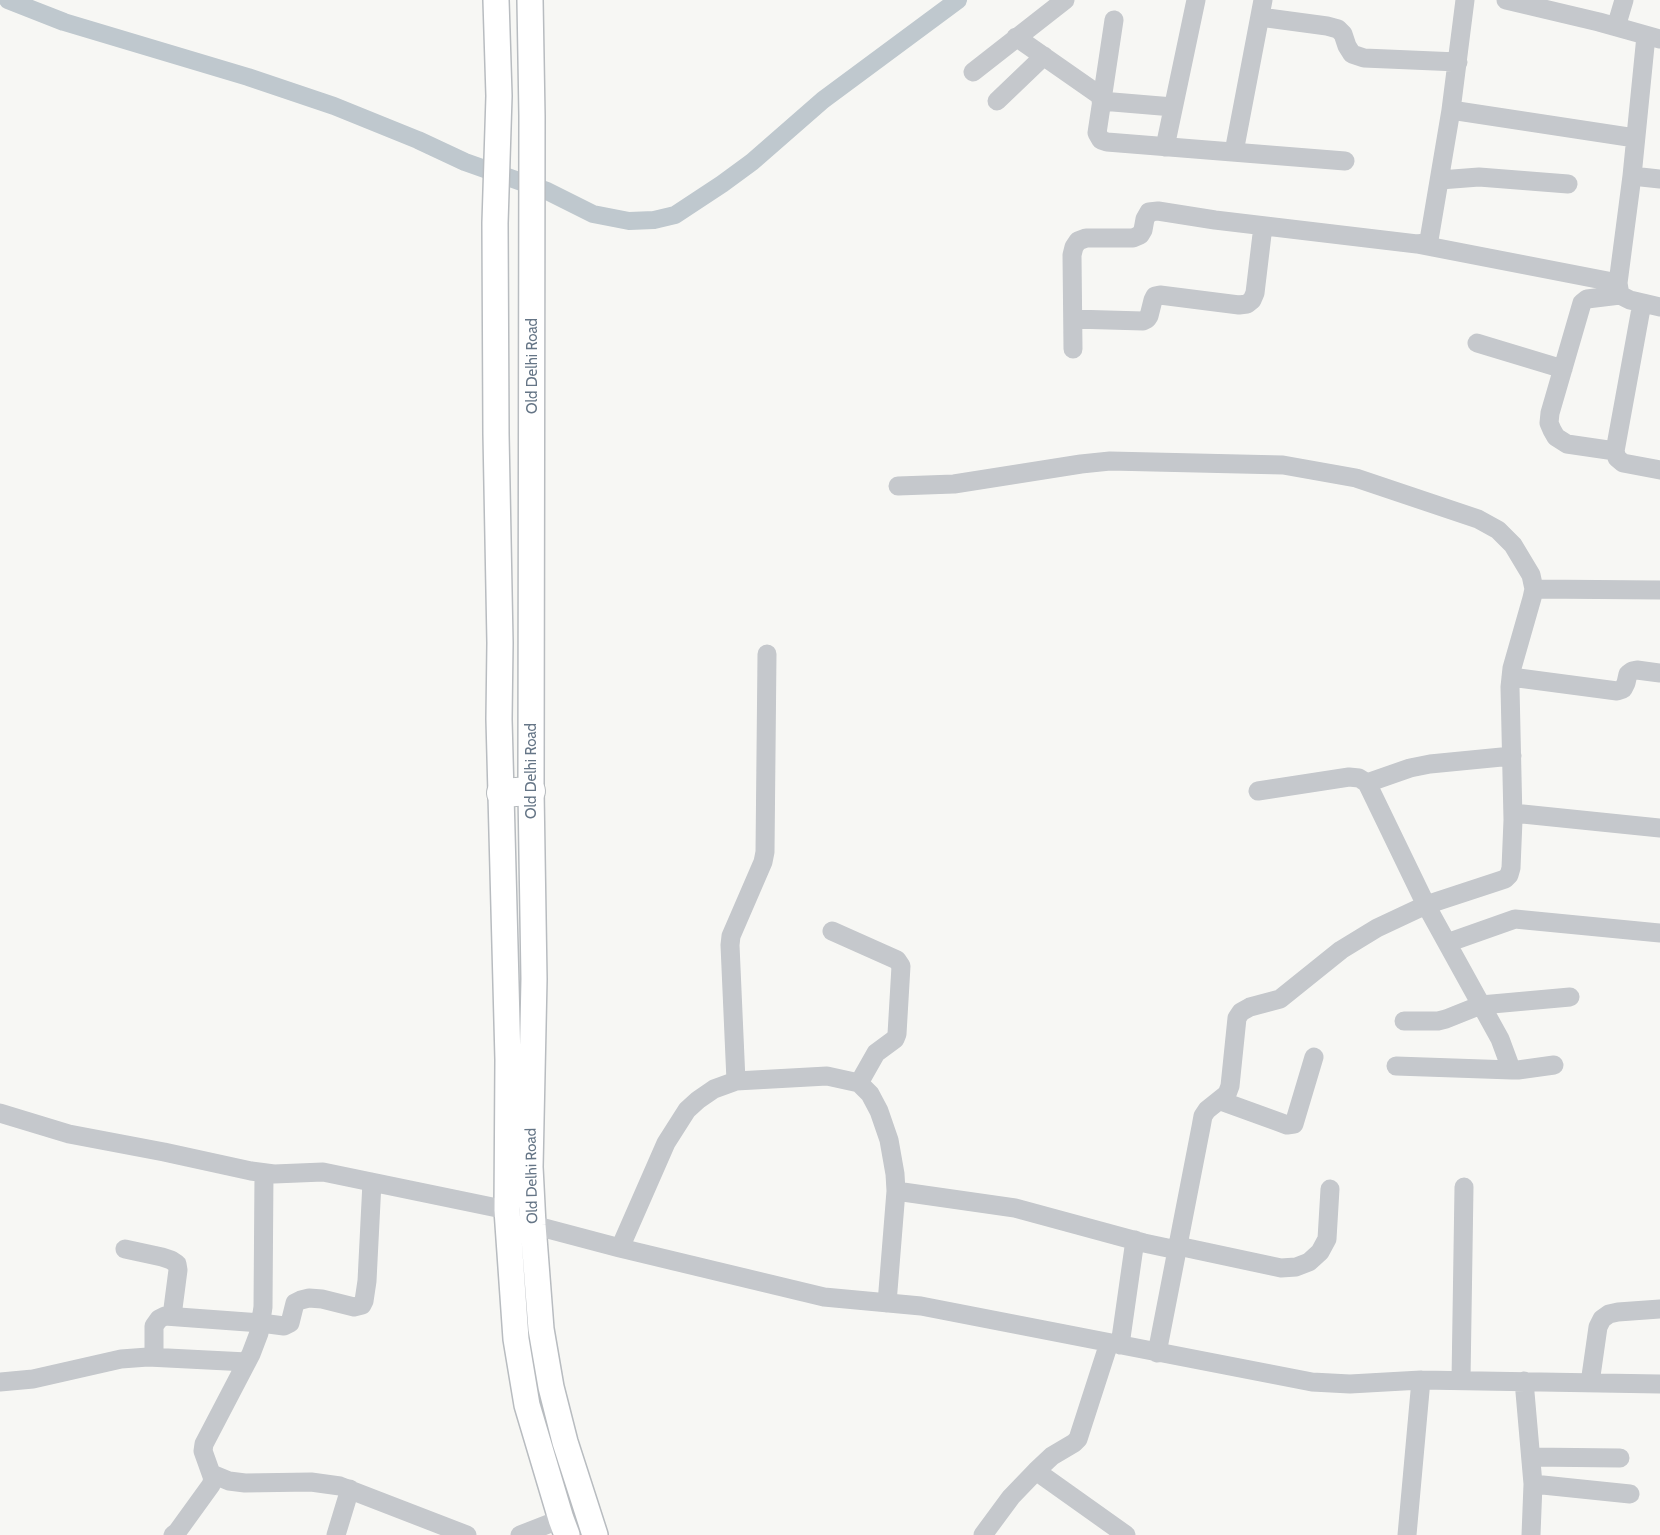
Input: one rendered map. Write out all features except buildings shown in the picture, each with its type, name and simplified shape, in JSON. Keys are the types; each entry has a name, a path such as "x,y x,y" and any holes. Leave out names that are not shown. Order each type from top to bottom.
{"highway":[{"path":"501,793 532,791"}],"main road":[{"name":"Old Delhi Road","path":"496,0 499,96 495,209 496,434 501,793 508,1050 507,1210 516,1339 527,1405 564,1527"},
{"name":"Old Delhi Road","path":"530,0 533,277 532,791 534,979 530,1167 541,1329 551,1387 565,1442 595,1535"}],"street":[{"path":"973,72 1065,0"},
{"path":"1165,147 1196,0"},
{"path":"1417,244 1425,243 1429,240 1451,110 1465,0"},
{"path":"1506,0 1533,3 1653,37 1635,138 1618,289"},
{"path":"1616,27 1624,0"},
{"path":"1234,152 1258,5 1338,29 1343,34 1352,54 1364,58 1458,62"},
{"path":"1114,20 1097,133 1102,140 1107,142 1344,161"},
{"path":"1016,37 1102,99 1173,107"},
{"path":"997,101 1044,56"},
{"path":"1451,110 1635,138"},
{"path":"1632,176 1660,179"},
{"path":"1440,180 1479,177 1568,184"},
{"path":"1074,349 1072,255 1074,247 1078,240 1086,238 1133,238 1140,235 1149,212 1158,211 1263,226 1417,244 1618,289 1630,300 1651,305 1615,451 1617,458 1622,462 1660,470"},
{"path":"1073,320 1143,321 1149,316 1152,300 1155,296 1160,295 1239,305 1247,304 1256,293 1263,226"},
{"path":"1615,451 1567,444 1556,436 1552,430 1550,413 1582,303 1587,299 1618,289"},
{"path":"1477,343 1563,369"},
{"path":"898,486 954,484 1110,461 1283,464 1356,478 1478,519 1498,530 1513,545 1531,575 1534,589 1511,677 1513,812 1511,868 1509,875 1505,879 1426,905 1377,928 1341,950 1280,999 1250,1007 1237,1018 1228,1094 1207,1110 1203,1116 1157,1353"},
{"path":"1534,589 1660,590"},
{"path":"736,1081 730,945 731,936 766,852 767,654"},
{"path":"1511,677 1617,691 1623,689 1628,674 1632,671 1660,673"},
{"path":"1367,783 1410,768 1430,764 1512,756"},
{"path":"1258,791 1349,777 1360,778 1367,783 1426,905 1500,1039 1512,1070"},
{"path":"1513,812 1660,828"},
{"path":"1447,943 1515,919 1660,933"},
{"path":"832,931 897,960 901,966 897,1034 895,1038 876,1053 859,1083"},
{"path":"1404,1021 1446,1019 1481,1005 1570,997"},
{"path":"1221,1101 1287,1125 1294,1124 1314,1057"},
{"path":"1396,1066 1512,1070 1554,1065"},
{"path":"620,1248 666,1143 687,1110 698,1100 714,1089 736,1081 827,1076 859,1083 870,1094 879,1111 892,1157 896,1191 887,1303"},
{"path":"0,1113 69,1134 264,1173 323,1172 507,1210"},
{"path":"173,1535 213,1479 203,1451 204,1444 247,1362 259,1333 263,1307 264,1173"},
{"path":"154,1357 154,1326 158,1319 164,1316 284,1326 290,1323 295,1303 309,1298 322,1299 354,1307 362,1306 367,1281 372,1182"},
{"path":"1461,1380 1464,1187"},
{"path":"896,1191 1015,1208 1134,1240 1281,1268 1296,1267 1309,1262 1320,1252 1327,1239 1330,1189"},
{"path":"533,1225 807,1293 844,1299 921,1306 1312,1382 1350,1384 1461,1380 1660,1384"},
{"path":"983,1535 1011,1497 1036,1471 1052,1456 1078,1439 1114,1344 1134,1240"},
{"path":"125,1249 162,1257 177,1264 172,1316"},
{"path":"1590,1383 1598,1326 1602,1319 1609,1314 1618,1312 1660,1309"},
{"path":"0,1382 33,1379 121,1359 154,1357 247,1362"},
{"path":"1407,1535 1422,1380"},
{"path":"1524,1381 1533,1484 1531,1535"},
{"path":"1531,1457 1620,1458"},
{"path":"1036,1471 1126,1535"},
{"path":"212,1474 229,1481 245,1484 328,1483 350,1489 467,1535"},
{"path":"1533,1484 1630,1494"},
{"path":"336,1535 350,1489"},
{"path":"520,1535 564,1527"}],"waterway":[{"path":"8,0 64,22 248,77 334,106 418,140 465,162 547,191 593,214 629,221 654,220 675,215 722,184 752,162 823,100 958,0"}]}
